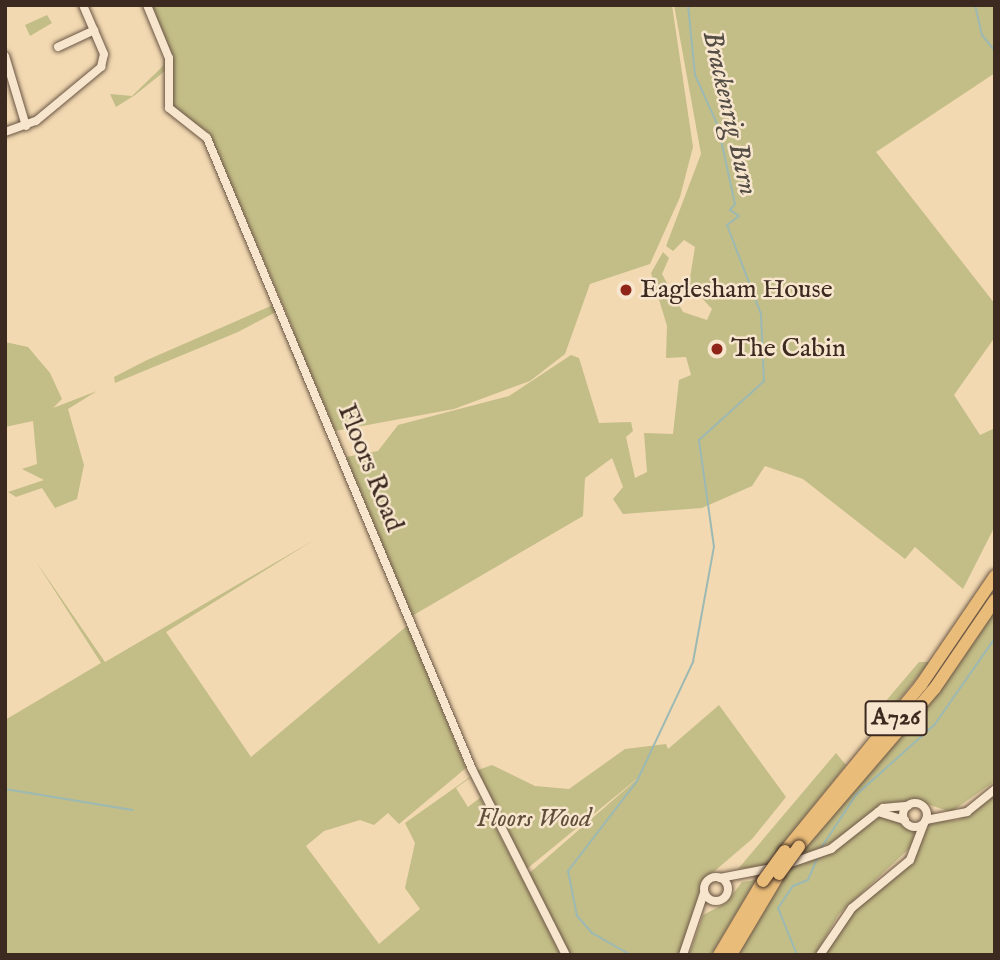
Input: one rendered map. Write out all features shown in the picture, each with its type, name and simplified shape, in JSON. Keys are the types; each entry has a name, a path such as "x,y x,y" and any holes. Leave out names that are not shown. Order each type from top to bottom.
{"highway":[{"name":"A726","path":"719,955 763,881 921,685 995,576"},
{"name":"A726","path":"731,955 779,874 799,846 935,688 995,600"}],"street":[{"path":"5,132 26,126 101,67 104,54 83,5"},
{"name":"Floors Road","path":"147,5 169,58 169,108 207,138 472,769 566,955"},
{"path":"58,47 94,30"},
{"path":"5,55 26,126"},
{"path":"913,827 925,821 967,812 995,789"},
{"path":"683,955 707,880 746,875 820,854 876,812 908,806 945,816"},
{"path":"905,820 908,806"},
{"path":"820,955 852,908 914,853 925,821 925,809"},
{"path":"876,812 905,820 913,827 914,853"},
{"path":"696,915 727,894 746,875"},
{"path":"720,878 727,894"},
{"path":"704,893 716,902"}],"green space":[{"path":"151,5 672,5 693,147 680,197 650,264 590,284 565,354 530,381 454,409 335,431 310,372 296,365 290,345 298,345 291,324 209,133 173,108 172,56"},
{"path":"674,5 995,5 995,73 876,152 995,304 995,337 954,395 980,435 995,428 995,526 963,589 915,547 905,559 803,479 765,466 752,486 702,508 623,514 613,499 623,487 612,458 585,478 583,516 412,616 346,457 378,451 398,425 509,396 571,355 579,358 599,423 631,422 633,431 626,437 635,478 647,472 644,433 673,434 679,380 691,375 686,357 666,358 667,326 651,273 663,252 669,258 662,274 683,312 707,320 712,309 689,284 695,247 684,240 673,251 666,246 701,154"},
{"path":"47,15 52,23 30,36 25,25"},
{"path":"165,55 165,71 135,95 116,107 110,94 132,96 163,66"},
{"path":"273,305 276,312 238,332 115,383 114,377 147,360"},
{"path":"5,342 28,347 50,373 62,399 53,408 97,391 68,409 84,465 77,499 55,508 42,488 16,497 8,492 44,480 22,469 37,464 33,421 5,427"},
{"path":"314,540 166,632 251,757 408,625 466,768 399,824 388,813 374,825 360,820 324,831 306,846 379,944 420,909 405,888 415,843 405,823 470,777 474,786 470,778 456,788 468,807 480,797 561,955 5,955 5,720 101,663 35,560 105,662"},
{"path":"995,608 995,781 951,812 918,801 884,803 840,839 797,858"},
{"path":"919,662 930,662 883,719 879,709"},
{"name":"Floors Wood","path":"719,705 786,797 752,839 703,881 679,955 569,955 526,876 644,773 523,872 475,771 492,765 535,786 569,789 625,749 666,744 668,749"},
{"path":"836,753 846,765 766,865 738,869"},
{"path":"995,793 995,955 823,955 850,915 916,855 927,822 958,820"},
{"path":"884,814 915,833 914,844 839,914 815,955 736,955 792,865 822,856"},
{"path":"756,880 711,955 689,955 703,915 726,903 742,882"}],"waterway":[{"name":"Brackenrig Burn","path":"631,955 592,933 577,916 568,871 637,781 693,662 714,547 699,440 764,381 761,314 727,225 739,216 730,210 735,204 718,126 695,75 688,5"},
{"path":"975,5 982,35 995,51"},
{"path":"821,848 856,795 935,724 995,638"},
{"path":"5,789 132,810"},
{"path":"797,955 778,908 793,886 808,880 818,857"}],"place":[{"name":"Eaglesham House","path":"626,290"},
{"name":"The Cabin","path":"717,349"}]}
